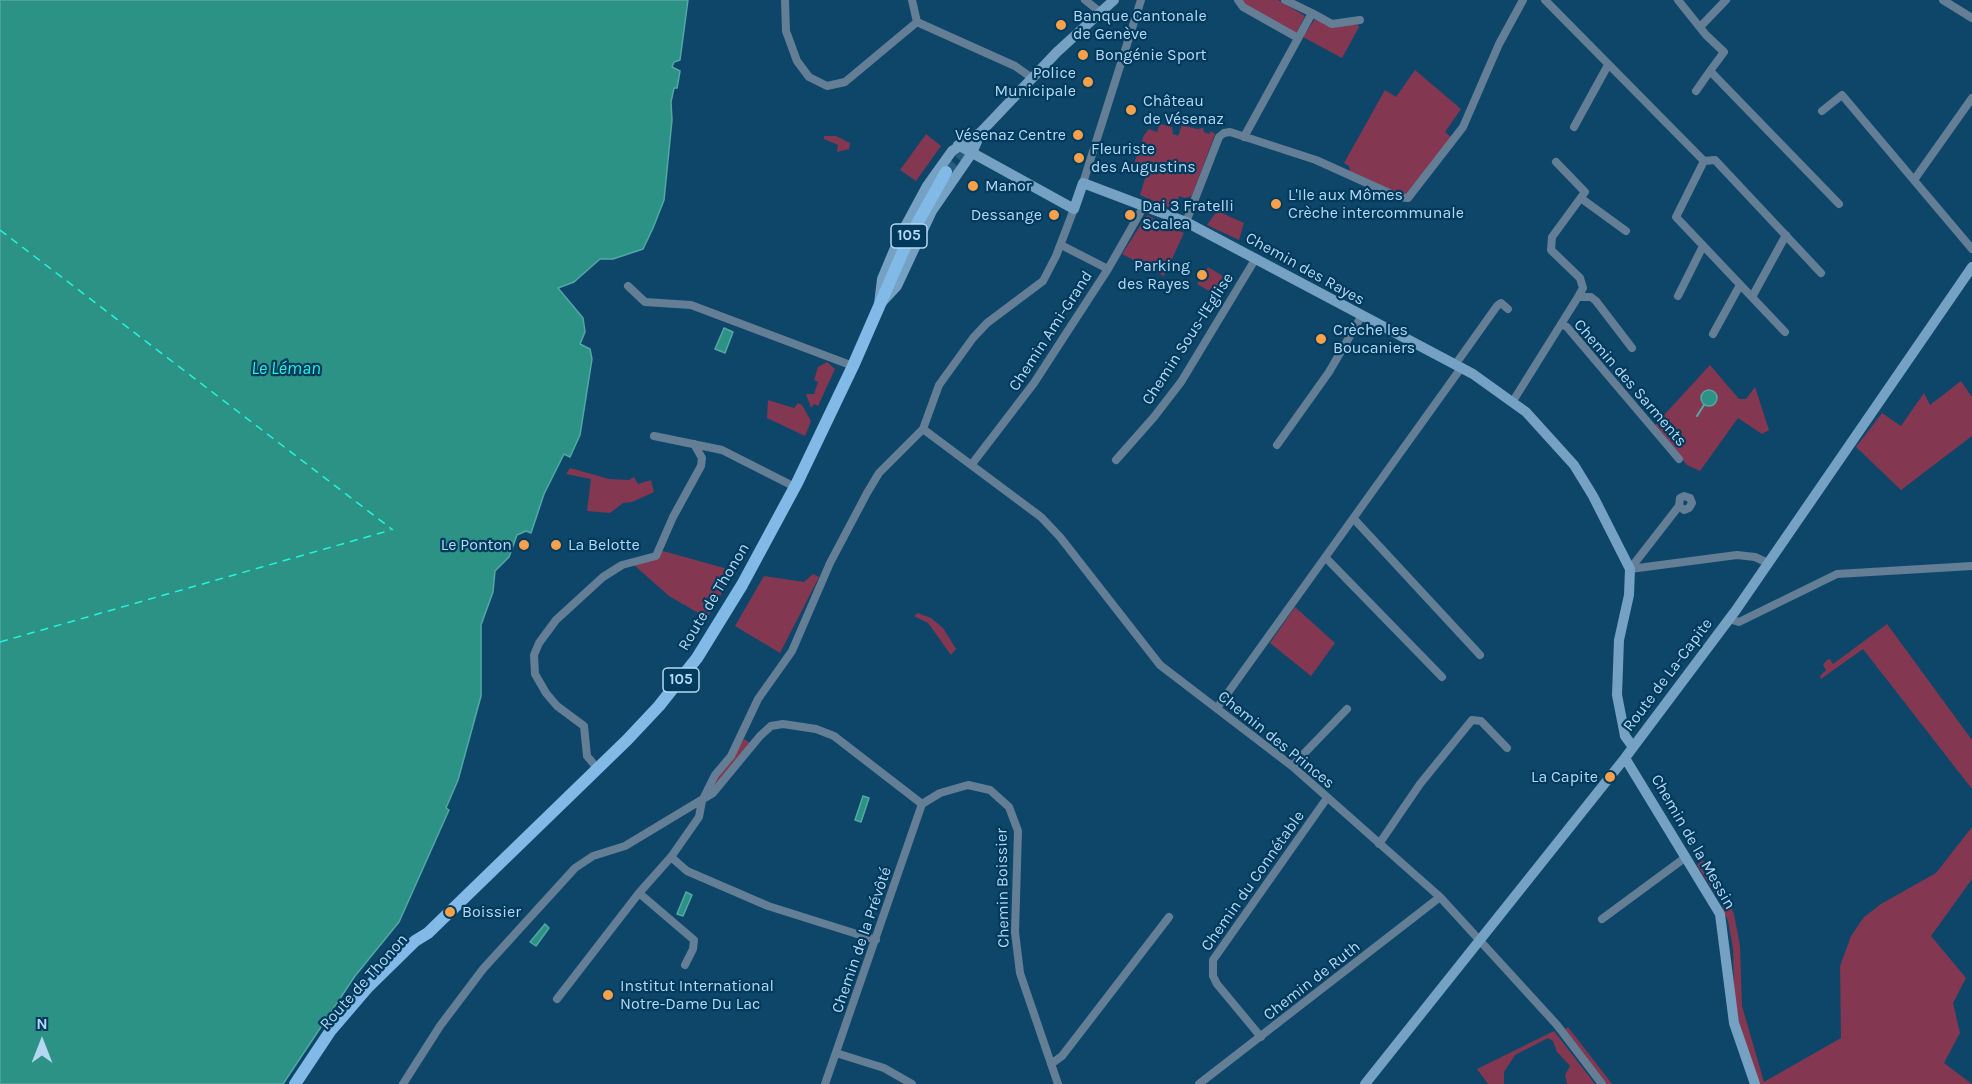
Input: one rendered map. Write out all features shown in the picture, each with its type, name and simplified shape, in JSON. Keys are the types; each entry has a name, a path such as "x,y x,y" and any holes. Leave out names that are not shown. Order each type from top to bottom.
{"main road":[{"name":"105","path":"879,304 916,223 946,172"},
{"name":"Route de Thonon","path":"295,1084 320,1044 354,1001 598,769 659,706 697,658 742,585 795,487 879,304"},
{"name":"Route de Thonon","path":"304,1084 347,1022 421,945 428,933"}],"street":[{"path":"784,0 786,31 796,61 809,77 827,86 845,82 917,22"},
{"path":"912,0 917,22"},
{"path":"1085,0 1100,12"},
{"name":"Route de Thonon","path":"879,304 882,279 904,228 927,186 957,146 981,132 1032,78 1114,0"},
{"path":"556,999 670,857 699,817 702,801 731,756 758,699 792,651 830,563 867,493 879,473 923,429 939,385 950,367 987,323 1042,281 1061,244 1074,209 1142,0"},
{"path":"1238,0 1243,7 1298,38"},
{"path":"1285,0 1332,24 1360,20"},
{"path":"1186,222 1219,137 1230,132 1316,160 1398,197 1408,198 1463,126 1499,44 1523,0"},
{"path":"1545,0 1704,161"},
{"path":"1678,0 1724,52 1696,91"},
{"path":"1700,27 1726,0"},
{"path":"1943,0 1972,18"},
{"path":"1244,137 1311,13"},
{"path":"917,22 1015,66 1032,78"},
{"path":"1574,127 1608,65"},
{"path":"1710,71 1839,204"},
{"path":"1822,111 1842,95 1972,249"},
{"path":"1914,180 1972,98"},
{"name":"Route de Thonon","path":"879,304 897,286 932,211 970,154 981,132"},
{"path":"957,146 1074,209"},
{"path":"1704,161 1715,160 1821,273"},
{"path":"1704,161 1676,217 1785,332"},
{"path":"1556,162 1626,231"},
{"name":"Chemin des Rayes","path":"1083,183 1186,222 1361,317 1484,380 1513,401 1539,425 1574,465 1593,496 1630,569"},
{"name":"Chemin des Sarments","path":"1513,401 1578,297 1583,283 1549,246 1559,228 1586,192"},
{"name":"Chemin Ami-Grand","path":"972,464 1034,383 1108,269 1144,206"},
{"path":"1752,297 1785,235"},
{"path":"1061,244 1108,269"},
{"path":"1678,296 1703,246"},
{"name":"Chemin Sous-l'Eglise","path":"1116,460 1155,417 1181,382 1256,258"},
{"name":"Route de La-Capite","path":"1365,1084 1625,758 1729,619 1972,267"},
{"path":"1713,334 1740,285"},
{"path":"628,286 645,302 691,305 852,366"},
{"name":"Chemin des Sarments","path":"1578,297 1591,297 1596,301 1632,348"},
{"path":"1217,708 1354,519 1497,306 1501,303 1508,309"},
{"path":"1277,446 1329,372 1361,317"},
{"name":"Chemin des Sarments","path":"1561,324 1567,327 1678,459"},
{"name":"Chemin des Princes","path":"923,429 1041,517 1060,537 1146,652 1175,679 1292,766 1440,897 1557,1025 1602,1084"},
{"path":"654,436 722,450 795,487"},
{"path":"598,769 587,756 582,724 557,706 537,680 533,665 535,650 556,620 603,577 622,566 656,556 673,517 701,466 702,458 694,444"},
{"path":"1633,747 1624,732 1617,695 1618,650 1629,595 1630,569 1679,506"},
{"path":"1354,519 1480,655"},
{"path":"1630,569 1737,555 1755,557 1768,563"},
{"path":"1326,558 1442,676"},
{"path":"1729,619 1739,622 1837,574 1972,566"},
{"path":"1292,766 1347,709"},
{"path":"1379,844 1420,784 1472,720 1481,721 1507,748"},
{"path":"403,1084 483,969 575,868 593,856 625,846 702,801 722,784 760,736 771,726 783,724 816,729 834,736 922,804"},
{"name":"Chemin de la Messin","path":"1625,758 1717,907 1722,921 1734,1023 1755,1084"},
{"name":"Chemin Boissier","path":"922,804 951,789 972,786 997,794 1012,812 1018,831 1015,932 1020,973 1058,1084"},
{"name":"Chemin du Connétable","path":"1261,1037 1217,984 1213,976 1213,960 1327,798"},
{"name":"Chemin de la Prévôté","path":"825,1084 922,804"},
{"path":"1602,919 1686,856"},
{"path":"670,857 687,871 768,906 876,940"},
{"path":"639,893 694,940 693,949 685,965"},
{"name":"Chemin de Ruth","path":"1199,1084 1440,897"},
{"path":"1051,1064 1062,1056 1169,917"},
{"path":"836,1053 884,1068 912,1084"}],"shaded area":[{"path":"1240,0 1278,0 1305,16 1296,34 1244,5"},
{"path":"1315,19 1358,25 1342,58 1303,37"},
{"path":"1415,70 1461,109 1445,132 1451,137 1407,193 1402,195 1350,171 1349,166 1344,163 1385,90 1396,97"},
{"path":"1160,124 1172,127 1173,134 1178,136 1182,125 1197,129 1203,128 1204,132 1209,134 1211,131 1215,134 1192,196 1185,198 1179,196 1175,210 1140,195 1147,172 1133,167 1144,135 1149,129 1157,132"},
{"path":"926,134 941,146 916,181 900,170"},
{"path":"824,136 836,136 850,143 849,149 837,152 838,145 824,139"},
{"path":"1217,211 1244,223 1239,240 1207,225"},
{"path":"1147,215 1184,233 1164,276 1122,254"},
{"path":"1208,267 1226,278 1216,295 1197,284"},
{"path":"827,362 835,369 818,406 814,404 811,408 806,394 814,394 818,382 814,380 818,367"},
{"path":"1710,365 1739,399 1746,399 1755,387 1769,430 1762,434 1738,418 1700,471 1687,465 1654,426"},
{"path":"1961,381 1972,397 1972,436 1901,490 1856,447 1882,413 1901,426 1924,393 1930,405"},
{"path":"768,400 794,408 798,403 802,405 811,421 805,436 767,418"},
{"path":"570,468 609,479 629,480 634,477 638,484 651,480 654,492 632,502 623,503 610,513 587,511 591,479 566,474"},
{"path":"663,551 735,571 707,618 669,596 634,565 652,561"},
{"path":"813,574 819,577 780,653 735,626 764,576 804,582"},
{"path":"1295,607 1335,643 1311,676 1270,643"},
{"path":"918,613 931,618 943,628 956,649 951,655 928,623 914,616"},
{"path":"1887,624 1972,740 1972,789 1863,649 1821,679 1820,676 1826,670 1823,665 1827,660 1830,659 1833,664"},
{"path":"744,739 750,743 715,785 717,779"},
{"path":"1972,827 1972,879 1931,936 1966,978 1953,1003 1960,1033 1944,1063 1972,1084 1758,1084 1742,1039 1734,995 1733,948 1728,921 1719,899 1697,865 1703,860 1727,897 1734,914 1740,946 1742,1006 1764,1082 1841,1038 1840,966 1851,936 1864,917 1881,904 1936,873"},
{"path":"1568,1027 1612,1084 1606,1084 1564,1030"},
{"path":"1554,1031 1595,1084 1567,1084 1565,1075 1570,1066 1557,1052 1553,1041 1548,1038 1515,1055 1504,1072 1504,1084 1488,1084 1477,1069"}],"water":[{"name":"Le Léman","path":"0,0 688,0 680,60 674,62 672,67 680,71 677,88 674,88 671,102 672,120 664,200 653,228 643,249 613,259 600,259 574,282 558,288 583,318 585,332 580,344 590,349 592,359 580,435 570,457 564,454 544,494 531,533 526,531 517,535 509,557 495,571 493,592 481,625 481,696 458,780 446,808 449,810 399,922 355,976 283,1084 0,1084"},
{"path":"724,328 733,332 725,353 715,349"},
{"path":"1706,390 1712,390 1717,398 1715,404 1706,406 1701,401 1701,395"},
{"path":"863,796 869,798 861,822 855,820"},
{"path":"686,892 692,895 683,916 677,914"},
{"path":"545,924 549,928 536,946 530,942"}],"waterway":[{"path":"1697,416 1704,405"}],"ferry route":[{"path":"0,230 393,530"},
{"path":"0,642 391,530"}],"tunnel":[{"path":"946,172 972,142"}],"place":[{"name":"Banque Cantonale de Genève","path":"1061,25"},
{"name":"Bongénie Sport","path":"1083,55"},
{"name":"Police Municipale","path":"1088,82"},
{"name":"Château de Vésenaz","path":"1131,110"},
{"name":"Vésenaz Centre","path":"1078,135"},
{"name":"Fleuriste des Augustins","path":"1079,158"},
{"name":"Manor","path":"973,186"},
{"name":"L'Ile aux Mômes Crèche intercommunale","path":"1276,204"},
{"name":"Dessange","path":"1054,215"},
{"name":"Dai 3 Fratelli Scalea","path":"1130,215"},
{"name":"Parking des Rayes","path":"1202,275"},
{"name":"Crèche les Boucaniers","path":"1321,339"},
{"name":"Le Ponton","path":"524,545"},
{"name":"La Belotte","path":"556,545"},
{"name":"La Capite","path":"1610,777"},
{"name":"Boissier","path":"450,912"},
{"name":"Institut International Notre-Dame Du Lac","path":"608,995"}]}
